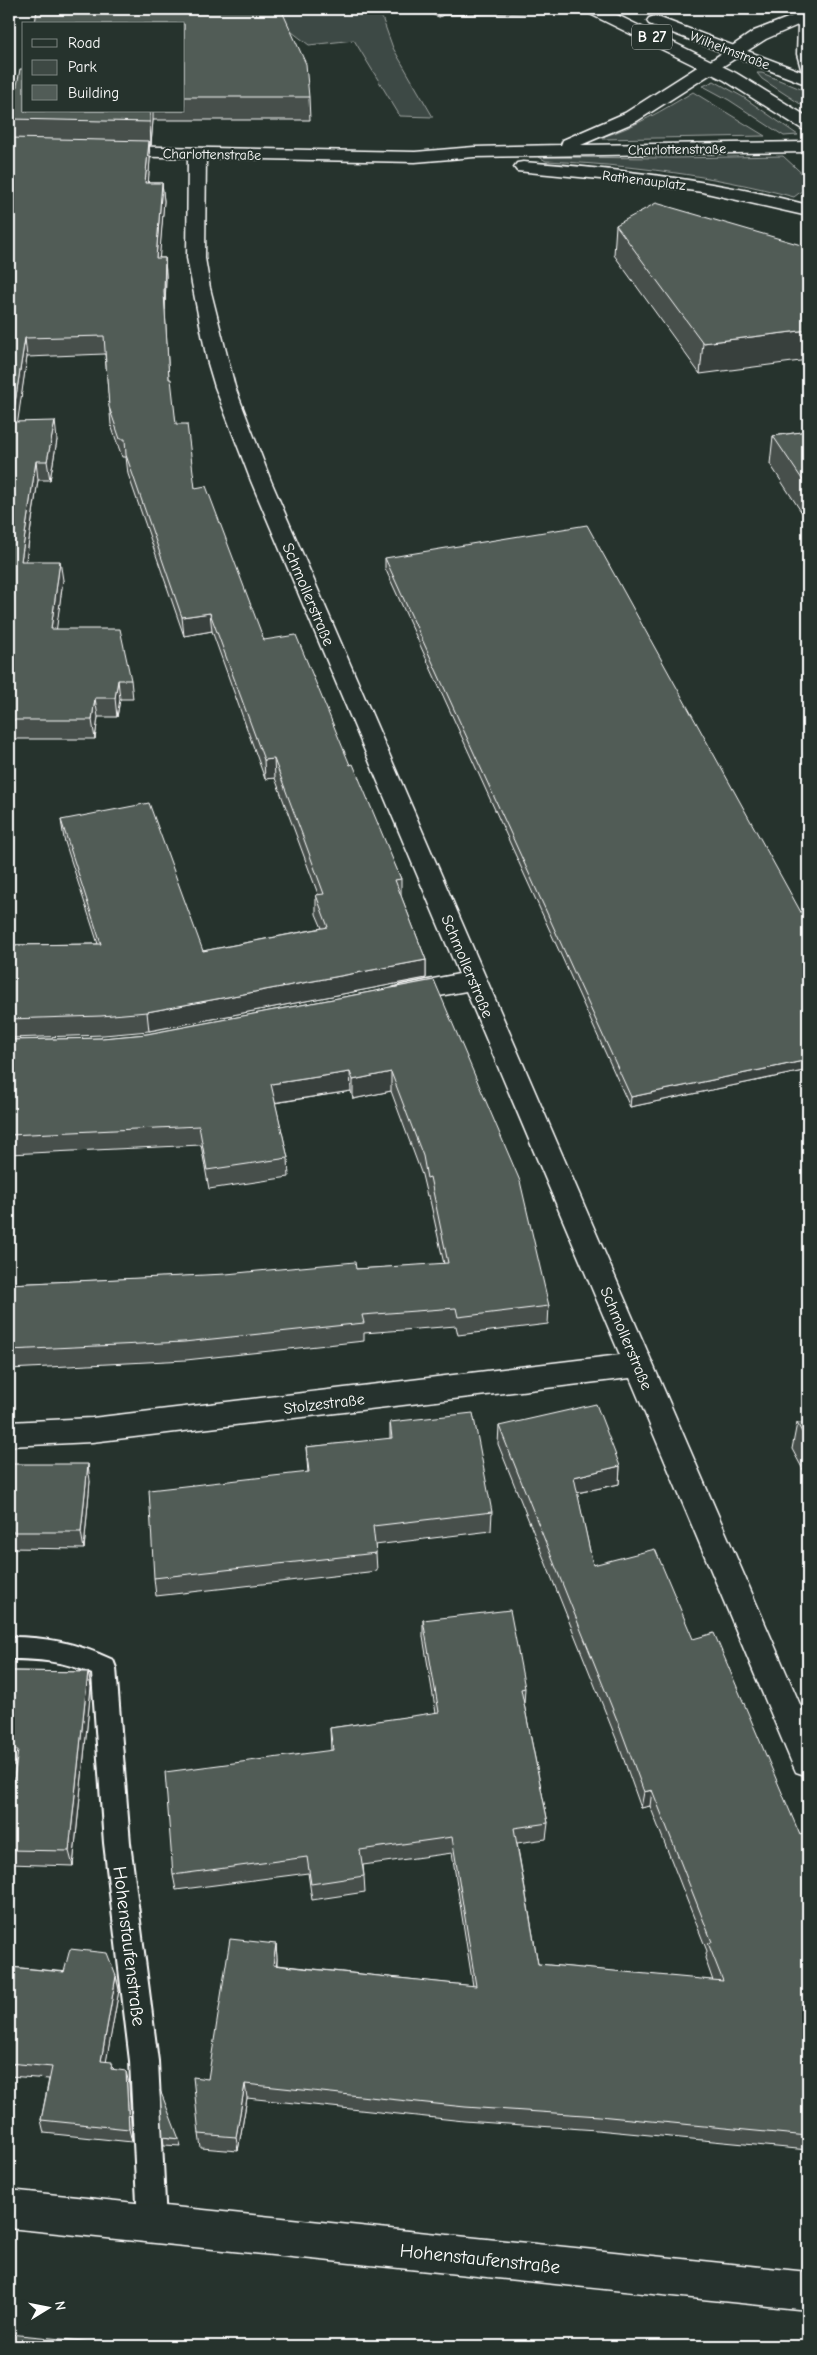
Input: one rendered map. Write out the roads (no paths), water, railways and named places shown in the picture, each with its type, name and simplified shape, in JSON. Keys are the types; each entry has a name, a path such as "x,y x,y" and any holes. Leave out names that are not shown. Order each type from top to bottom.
{"street":[{"name":"B 27","path":"592,9 711,66 785,108 808,125"},
{"name":"Wilhelmstraße","path":"624,9 808,80"},
{"name":"Charlottenstraße","path":"547,151 591,135 631,117 760,35 807,16"},
{"path":"807,16 808,28 804,49 808,68"},
{"name":"Charlottenstraße","path":"414,157 474,152 808,147"},
{"name":"Charlottenstraße","path":"91,151 414,157 477,164"},
{"name":"Schmollerstraße","path":"197,154 196,258 210,330 225,387 261,481 808,1761"},
{"name":"Rathenauplatz","path":"477,164 654,180 712,188 808,211"},
{"path":"380,998 474,980"},
{"name":"Stolzestraße","path":"9,1434 92,1430 639,1365"},
{"name":"Hohenstaufenstraße","path":"9,2209 808,2291"}],"lane":[{"name":"Hohenstaufenstraße","path":"9,1648 33,1648 80,1656 104,1668 117,1843 144,2061 152,2223"}]}
